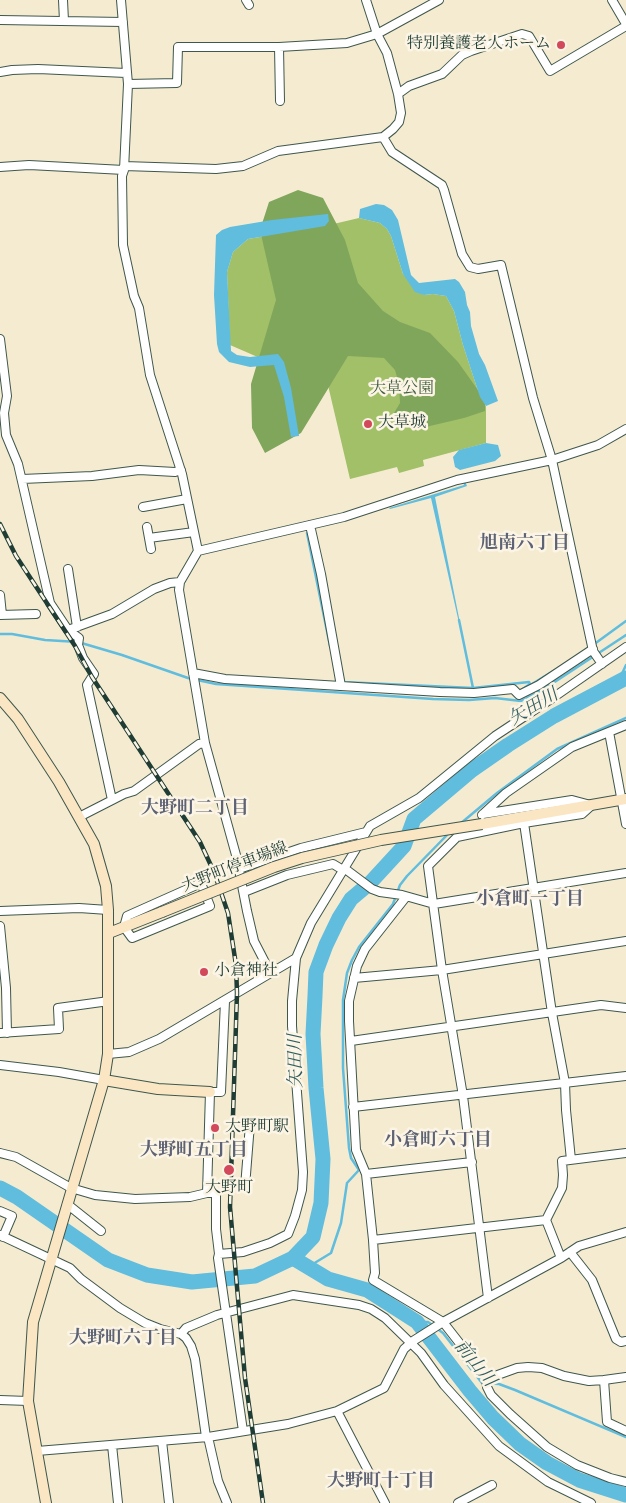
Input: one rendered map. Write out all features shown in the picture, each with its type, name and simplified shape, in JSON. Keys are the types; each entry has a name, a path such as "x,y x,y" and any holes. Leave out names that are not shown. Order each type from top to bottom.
{"main road":[{"path":"1,701 18,720 94,844 106,886 108,910 108,1054 104,1080 33,1322 28,1401 46,1503"},
{"name":"大野町停車場線","path":"108,933 274,867 302,858 381,840 624,799"},
{"path":"104,1080 158,1089 210,1092"}],"street":[{"path":"63,0 64,21"},
{"path":"121,0 128,84 122,176 123,245 134,296 139,308 150,375 181,470 198,551 180,582 179,599 205,743 239,870 246,911 254,942 270,972"},
{"path":"0,166 29,164 216,169 243,166 278,151 383,138 393,129 401,113 387,54 377,34 366,0"},
{"path":"128,84 177,83 178,47 278,47 347,43 377,34 439,0"},
{"path":"398,94 409,86 442,74 454,62 471,50 522,34 529,36 550,71 626,25 612,0"},
{"path":"0,20 123,22"},
{"path":"278,47 280,100"},
{"path":"0,72 38,69 126,73"},
{"path":"383,138 392,152 443,186 462,254 470,267 478,270 501,265 533,398 552,460 593,650 600,662"},
{"path":"0,339 7,400 4,413 6,435 22,479 50,603 68,630 79,642 83,658 94,674 87,685 112,800"},
{"path":"198,551 344,518 457,480 552,460 598,445 626,429"},
{"path":"22,479 92,476 139,470 175,472 181,470"},
{"path":"143,506 187,499"},
{"path":"310,525 321,574 341,686"},
{"path":"147,527 151,549"},
{"path":"149,538 194,532"},
{"path":"68,569 77,627"},
{"path":"68,630 112,614 154,589 170,583 180,582"},
{"path":"0,595 1,615 36,614"},
{"path":"219,1254 243,1252 270,1243 288,1234 295,1216 302,1190 303,1172 299,1112 294,1074 292,1026 296,958 311,923 345,870 370,826 419,798 495,736 600,662 626,647"},
{"path":"194,678 440,692 513,689 519,695 547,680 593,650"},
{"path":"592,805 572,800 482,814 506,793 572,747 626,725"},
{"path":"609,732 624,799 626,824"},
{"path":"79,817 134,791 200,744 205,743"},
{"path":"488,1298 463,1096 442,970 428,866 457,837 524,823 582,814 592,805"},
{"path":"524,823 552,1013 565,1083 571,1160"},
{"path":"239,870 301,848 366,832"},
{"path":"244,892 287,875 333,864 372,889 434,904 626,873"},
{"path":"201,883 210,906 132,938 124,927 127,916 201,883"},
{"path":"406,897 365,949 357,966 350,1001 350,1041 356,1150 366,1174 373,1240 375,1273 373,1280 441,1324 486,1377 487,1386 491,1394 510,1414 547,1446 577,1465 626,1482"},
{"path":"0,911 79,908 108,910"},
{"path":"0,926 6,988 3,1033 59,1029 58,1008 109,1001"},
{"path":"354,978 442,970 626,941"},
{"path":"108,1054 129,1052 159,1039 296,958"},
{"path":"207,1192 210,1092 221,1092 225,1001"},
{"path":"350,1041 601,1006 626,1008"},
{"path":"0,1065 104,1080"},
{"path":"353,1107 626,1076"},
{"path":"245,1186 250,1124"},
{"path":"0,1153 16,1157 71,1188 95,1195 136,1199 190,1197 207,1192 216,1193 218,1258 243,1430"},
{"path":"562,1258 546,1220 562,1188 562,1161 626,1153"},
{"path":"366,1174 472,1162"},
{"path":"67,1207 101,1231"},
{"path":"0,1210 12,1216 1,1236 52,1255 128,1313 160,1329 181,1334 190,1342 196,1359 207,1437 218,1481 227,1503"},
{"path":"373,1240 546,1220"},
{"path":"37,1451 207,1437 288,1424 337,1411 384,1388 404,1349 441,1324 590,1242 626,1232"},
{"path":"570,1252 592,1280 616,1339 621,1342 626,1341"},
{"path":"181,1334 186,1328 226,1312 249,1308 293,1295 359,1305 371,1309 385,1318 421,1353 444,1385 499,1446 548,1482 590,1503"},
{"path":"486,1377 492,1377 517,1368 528,1367 542,1368 564,1376 589,1381 626,1377"},
{"path":"604,1380 607,1422 626,1431"},
{"path":"0,1400 28,1401"},
{"path":"337,1411 385,1503"},
{"path":"162,1440 168,1503"},
{"path":"112,1445 118,1503"},
{"path":"458,1503 492,1486"}],"green space":[{"path":"298,190 323,198 345,240 358,283 383,311 400,322 430,333 458,362 485,400 485,411 417,429 395,423 394,413 400,403 399,384 395,370 384,358 348,356 301,433 265,453 252,428 251,384 276,300 260,230 269,202"},
{"name":"大草公園","path":"359,218 380,223 387,229 403,274 424,295 446,296 454,311 480,397 486,406 486,443 423,460 424,466 399,473 397,467 350,479 327,381 283,368 230,345 227,272 233,252 248,239 325,226"}],"water":[{"path":"376,204 384,205 392,210 398,220 411,275 419,283 455,279 459,282 465,292 471,326 479,354 498,401 486,406 480,397 454,311 446,296 424,295 415,292 403,274 387,229 380,223 359,218 360,209"},
{"path":"328,214 329,221 325,226 248,239 233,252 227,272 231,351 237,355 250,357 278,354 284,362 291,388 299,436 291,437 284,397 274,365 250,367 229,362 219,352 214,295 216,235 230,227"},
{"path":"486,443 498,445 501,456 495,461 460,470 455,467 453,457 459,450"},
{"path":"465,481 467,486 435,497 459,623 431,498 389,508 464,485 463,482"}],"waterway":[{"path":"307,533 330,646"},
{"path":"459,620 473,688"},
{"path":"593,645 626,621"},
{"path":"0,634 78,642 188,678 216,684 433,699 469,700 495,698 521,701 544,689 626,635"},
{"path":"619,680 626,665"},
{"path":"532,684 555,670"},
{"name":"矢田川","path":"0,1188 17,1197 108,1260 147,1275 192,1282 255,1276 293,1258 313,1237 321,1203 323,1159 313,1034 316,972 339,918 351,899 370,883 404,846 414,819 472,770 554,716 626,678"},
{"path":"342,682 473,688 529,682 530,684 521,690"},
{"path":"460,824 497,793 557,749 626,718"},
{"path":"308,1267 331,1253 341,1223 347,1183 359,1170 351,1158 349,1148 343,1068 343,1000 347,973 359,947 393,904 400,885 450,832"},
{"name":"前山川","path":"293,1258 328,1279 367,1290 417,1322 470,1391 493,1418 520,1444 547,1463 579,1480 626,1495"},
{"path":"417,1322 428,1322 443,1333 482,1383 499,1384 626,1437"}],"railway":[{"path":"0,524 16,556 75,646 92,677 200,842 214,872 228,913 236,965 237,993 230,1207 245,1378 263,1503"}],"place":[{"name":"特別養護老人ホーム","path":"561,45"},
{"name":"大草城","path":"368,424"},
{"name":"小倉神社","path":"204,972"},
{"name":"大野町駅","path":"215,1128"},
{"name":"大野町","path":"229,1170"}],"district":[{"name":"旭南六丁目","path":"525,544"},
{"name":"大野町二丁目","path":"195,809"},
{"name":"小倉町一丁目","path":"530,900"},
{"name":"小倉町六丁目","path":"438,1141"},
{"name":"大野町五丁目","path":"194,1151"},
{"name":"大野町六丁目","path":"123,1339"},
{"name":"大野町十丁目","path":"381,1482"}]}
